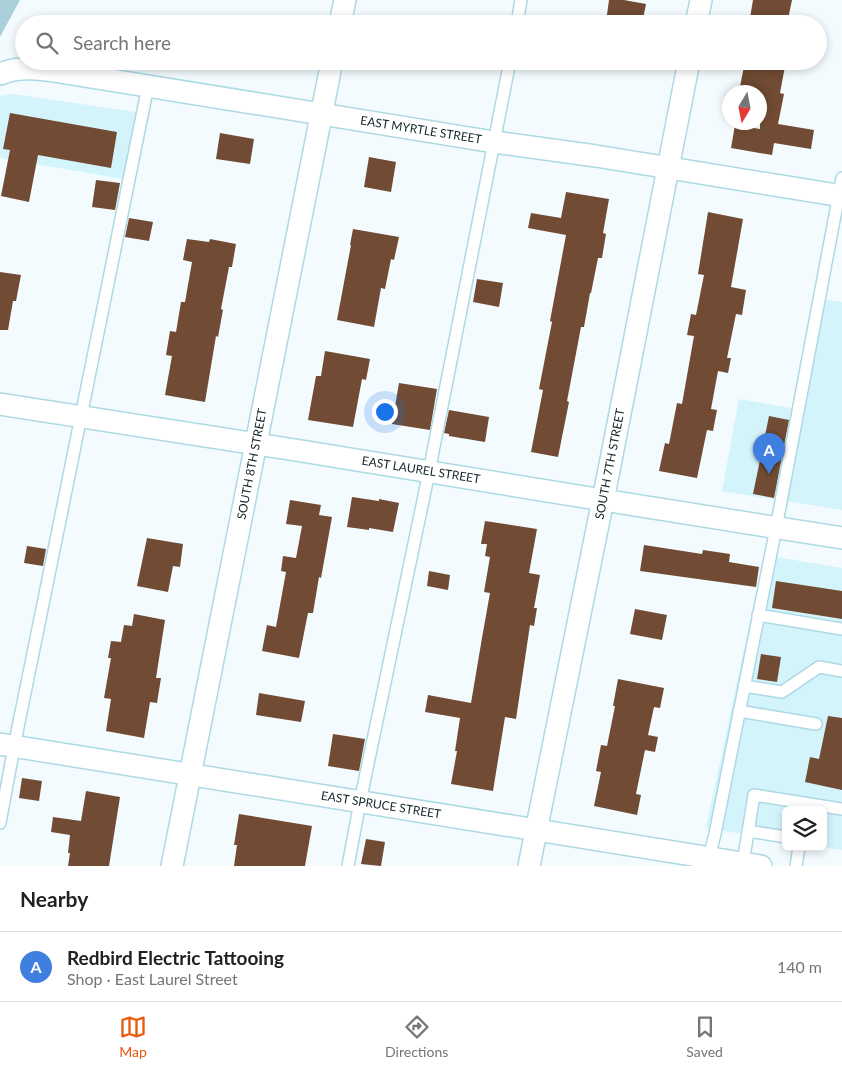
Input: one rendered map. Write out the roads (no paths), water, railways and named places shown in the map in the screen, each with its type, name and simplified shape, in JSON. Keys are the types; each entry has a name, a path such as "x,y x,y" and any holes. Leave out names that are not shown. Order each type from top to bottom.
{"street":[{"path":"342,15 345,0"},
{"path":"698,15 701,0"},
{"name":"EAST MYRTLE STREET","path":"0,74 15,70"},
{"name":"EAST MYRTLE STREET","path":"48,70 494,142 668,168 841,190"},
{"name":"SOUTH 8TH STREET","path":"172,866 330,70"},
{"name":"SOUTH 7TH STREET","path":"529,866 687,70"},
{"name":"EAST LAUREL STREET","path":"0,404 842,538"},
{"name":"EAST SPRUCE STREET","path":"7,746 536,830 708,862 752,864"}],"lane":[{"path":"519,15 522,0"},
{"path":"348,866 430,472 508,70"},
{"path":"0,823 7,746 81,416 148,86"},
{"path":"708,862 776,528 841,190"},
{"path":"758,615 842,629"},
{"path":"744,686 782,692 819,667 842,671"},
{"path":"739,711 816,724"},
{"path":"752,864 748,831 754,795 812,806"},
{"path":"827,808 842,809"},
{"path":"748,831 782,836"},
{"path":"796,866 798,851"}],"place":[{"name":"Redbird Electric Tattooing","path":"769,474"}]}
